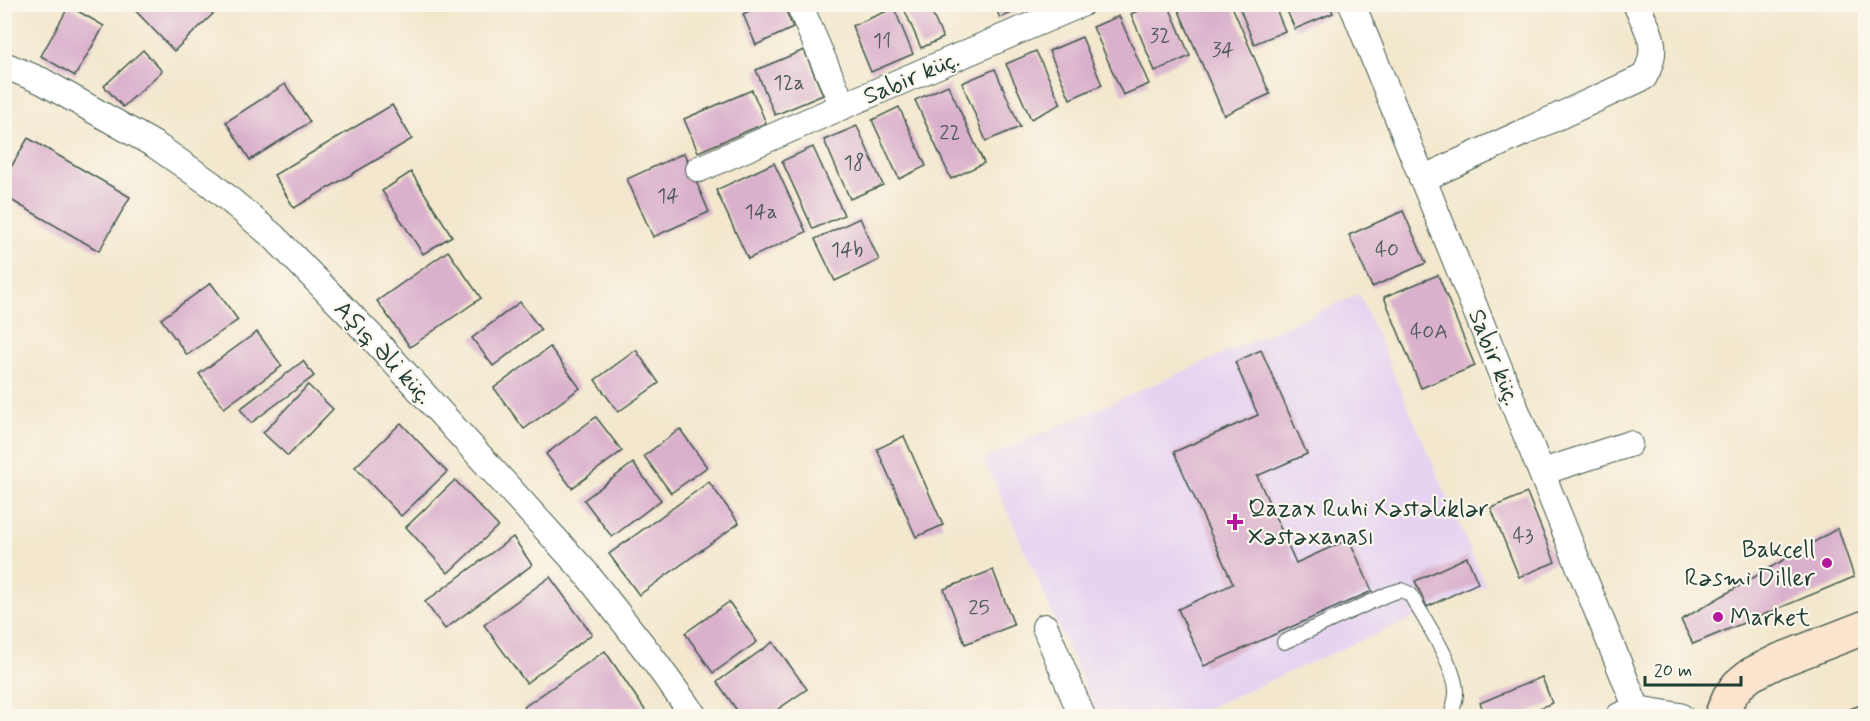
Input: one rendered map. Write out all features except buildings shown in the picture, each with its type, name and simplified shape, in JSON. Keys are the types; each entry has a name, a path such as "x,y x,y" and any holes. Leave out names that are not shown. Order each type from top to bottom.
{"main road":[{"path":"1721,717 1729,697 1750,675 1778,661 1866,627"}],"street":[{"name":"Sabir küç.","path":"799,4 843,106 1081,4"},
{"name":"Sabir küç.","path":"1352,4 1542,472 1628,713"},
{"path":"1422,179 1644,76 1652,63 1653,41 1636,4"},
{"name":"Aşıq Əli küç.","path":"4,65 42,81 155,145 211,184 274,237 369,334 585,572 650,655 694,717"},
{"path":"699,169 843,106"},
{"path":"1542,472 1629,444"},
{"path":"1045,627 1082,717"},
{"path":"1628,713 1680,717"}],"lane":[{"path":"1284,642 1388,594 1401,590 1410,594 1448,663 1456,693 1452,717"}],"shaded area":[{"name":"Qazax Ruhi Xəstəliklər Xəstəxanası","path":"1359,294 1486,586 1189,716 1098,716 984,459"}],"place":[{"name":"Qazax Ruhi Xəstəliklər Xəstəxanası","path":"1235,522"},
{"name":"Bakcell Rəsmi Diller","path":"1827,563"},
{"name":"Market","path":"1718,617"}]}
